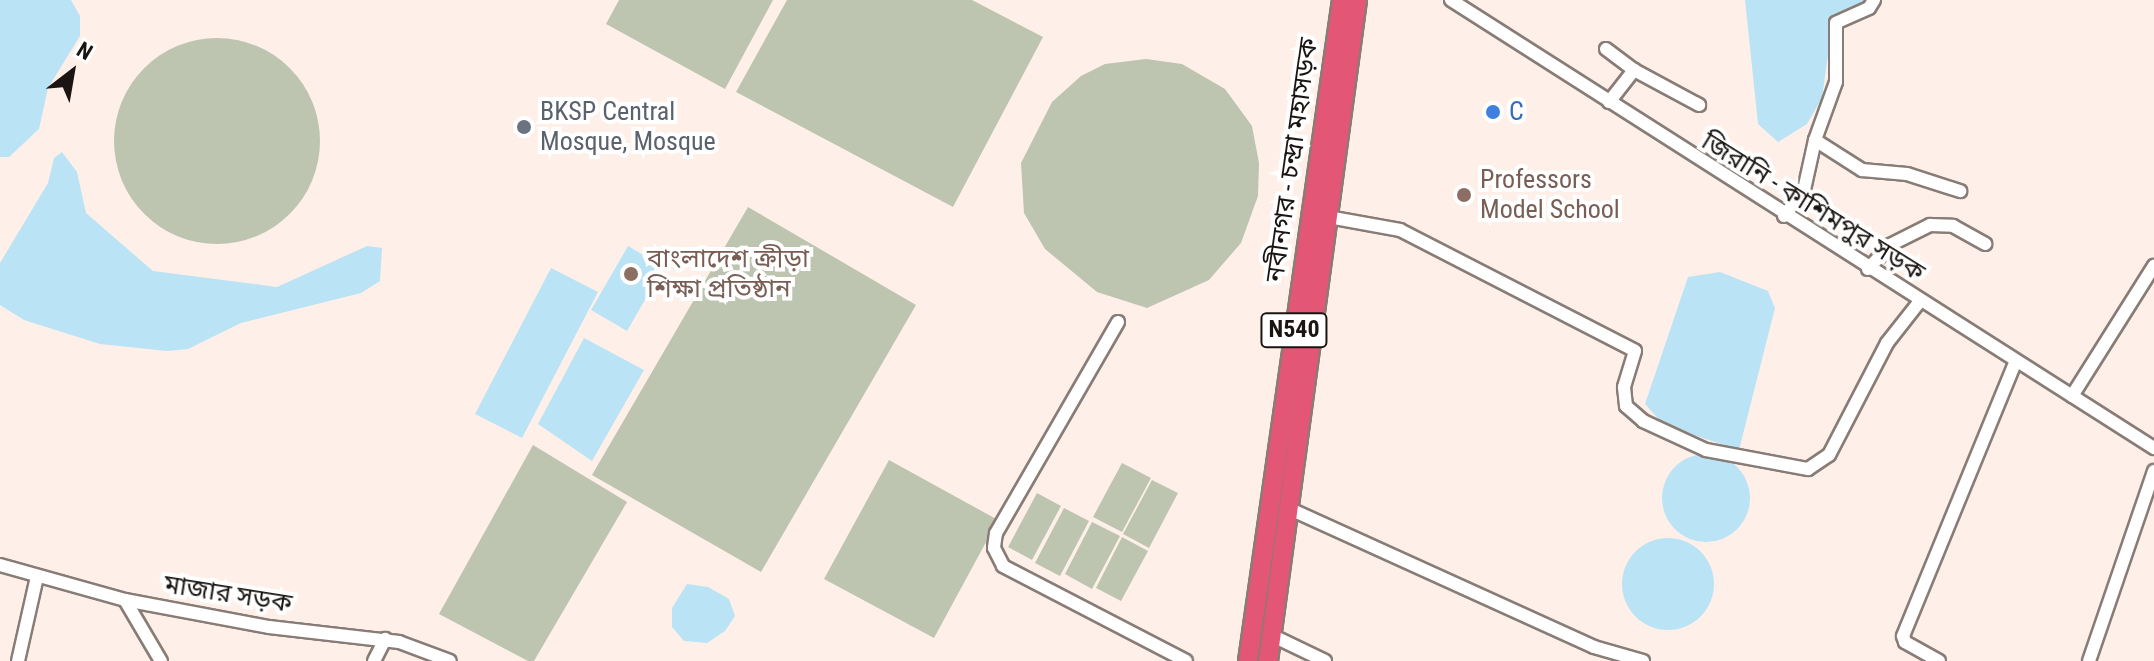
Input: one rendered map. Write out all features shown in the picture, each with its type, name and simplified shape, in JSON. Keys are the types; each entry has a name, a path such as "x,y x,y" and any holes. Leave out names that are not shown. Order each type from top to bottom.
{"highway":[{"name":"নবীনগর - চন্দ্রা মহাসড়ক","path":"1248,661 1342,0"},
{"name":"নবীনগর - চন্দ্রা মহাসড়ক","path":"1268,661 1357,0"}],"street":[{"name":"জিরানি - কাশিমপুর সড়ক","path":"1451,0 1784,216 2154,448"},
{"path":"1784,216 1804,190 1815,140 1836,82 1836,23 1869,8 1874,0"},
{"path":"1606,49 1634,70 1699,105"},
{"path":"1609,102 1634,70"},
{"path":"1815,140 1862,170 1907,174 1960,191"},
{"path":"1328,217 1400,230 1635,351 1624,387 1626,406 1643,421 1706,450 1808,469 1829,455 1887,343 1920,301"},
{"path":"1868,269 1890,245 1930,225 1953,226 1985,244"},
{"path":"2072,396 2154,266"},
{"path":"1118,322 996,533 994,548 1003,566 1186,661"},
{"path":"1939,661 1905,642 1903,636 2016,361"},
{"path":"2089,661 2154,471"},
{"path":"1290,509 1594,647 1643,661"},
{"name":"মাজার সড়ক","path":"0,565 125,600 269,627 385,639 450,661"},
{"path":"18,661 37,577"},
{"path":"125,600 161,661"},
{"path":"1271,635 1325,661"},
{"path":"374,661 385,639"}],"green space":[{"path":"619,0 773,0 725,89 606,24"},
{"path":"787,0 972,0 1043,37 953,207 736,92"},
{"path":"217,38 256,46 290,68 312,102 320,141 312,180 290,214 256,236 217,244 178,236 144,214 122,180 114,141 122,102 144,68 178,46"},
{"path":"1146,59 1182,64 1225,89 1252,126 1259,163 1258,196 1241,243 1209,280 1147,308 1097,292 1045,249 1024,213 1021,163 1052,102 1081,76 1105,64"},
{"path":"748,207 916,305 761,572 592,475"},
{"path":"533,445 627,502 534,661 528,661 439,614"},
{"path":"889,460 998,520 934,638 824,579"},
{"path":"1122,463 1151,478 1122,532 1093,517"},
{"path":"1152,480 1178,493 1149,548 1123,534"},
{"path":"1037,493 1061,506 1032,560 1008,547"},
{"path":"1064,508 1089,521 1060,576 1035,563"},
{"path":"1092,522 1120,536 1092,589 1065,574"},
{"path":"1122,537 1148,551 1121,601 1096,588"}],"water":[{"path":"0,0 71,0 80,16 80,36 48,88 39,129 9,157 0,157"},
{"path":"1745,0 1866,0 1833,19 1822,98 1807,124 1778,142 1758,124"},
{"path":"62,152 77,172 86,213 153,271 277,287 367,246 382,248 380,281 361,293 241,323 188,349 167,351 100,344 24,320 0,305 0,263 48,183 54,158"},
{"path":"628,246 664,267 627,331 591,310"},
{"path":"551,268 598,292 522,438 475,414"},
{"path":"1720,272 1768,291 1775,308 1739,450 1664,425 1645,404 1688,277"},
{"path":"584,338 644,370 592,461 538,424"},
{"path":"1706,454 1723,457 1737,467 1747,481 1750,498 1747,515 1737,529 1723,539 1706,542 1689,539 1675,529 1665,515 1662,498 1665,481 1675,467 1689,457"},
{"path":"1668,538 1686,541 1701,551 1711,566 1714,584 1711,602 1701,617 1686,627 1668,630 1650,627 1635,617 1625,602 1622,584 1625,566 1635,551 1650,541"},
{"path":"687,584 708,587 729,599 735,616 725,631 707,643 684,641 672,627 672,608"}],"place":[{"name":"C","path":"1493,112"},
{"name":"BKSP Central Mosque, Mosque","path":"524,127"},
{"name":"Professors Model School","path":"1464,195"},
{"name":"বাংলাদেশ ক্রীড়া শিক্ষা প্রতিষ্ঠান","path":"631,274"}]}
